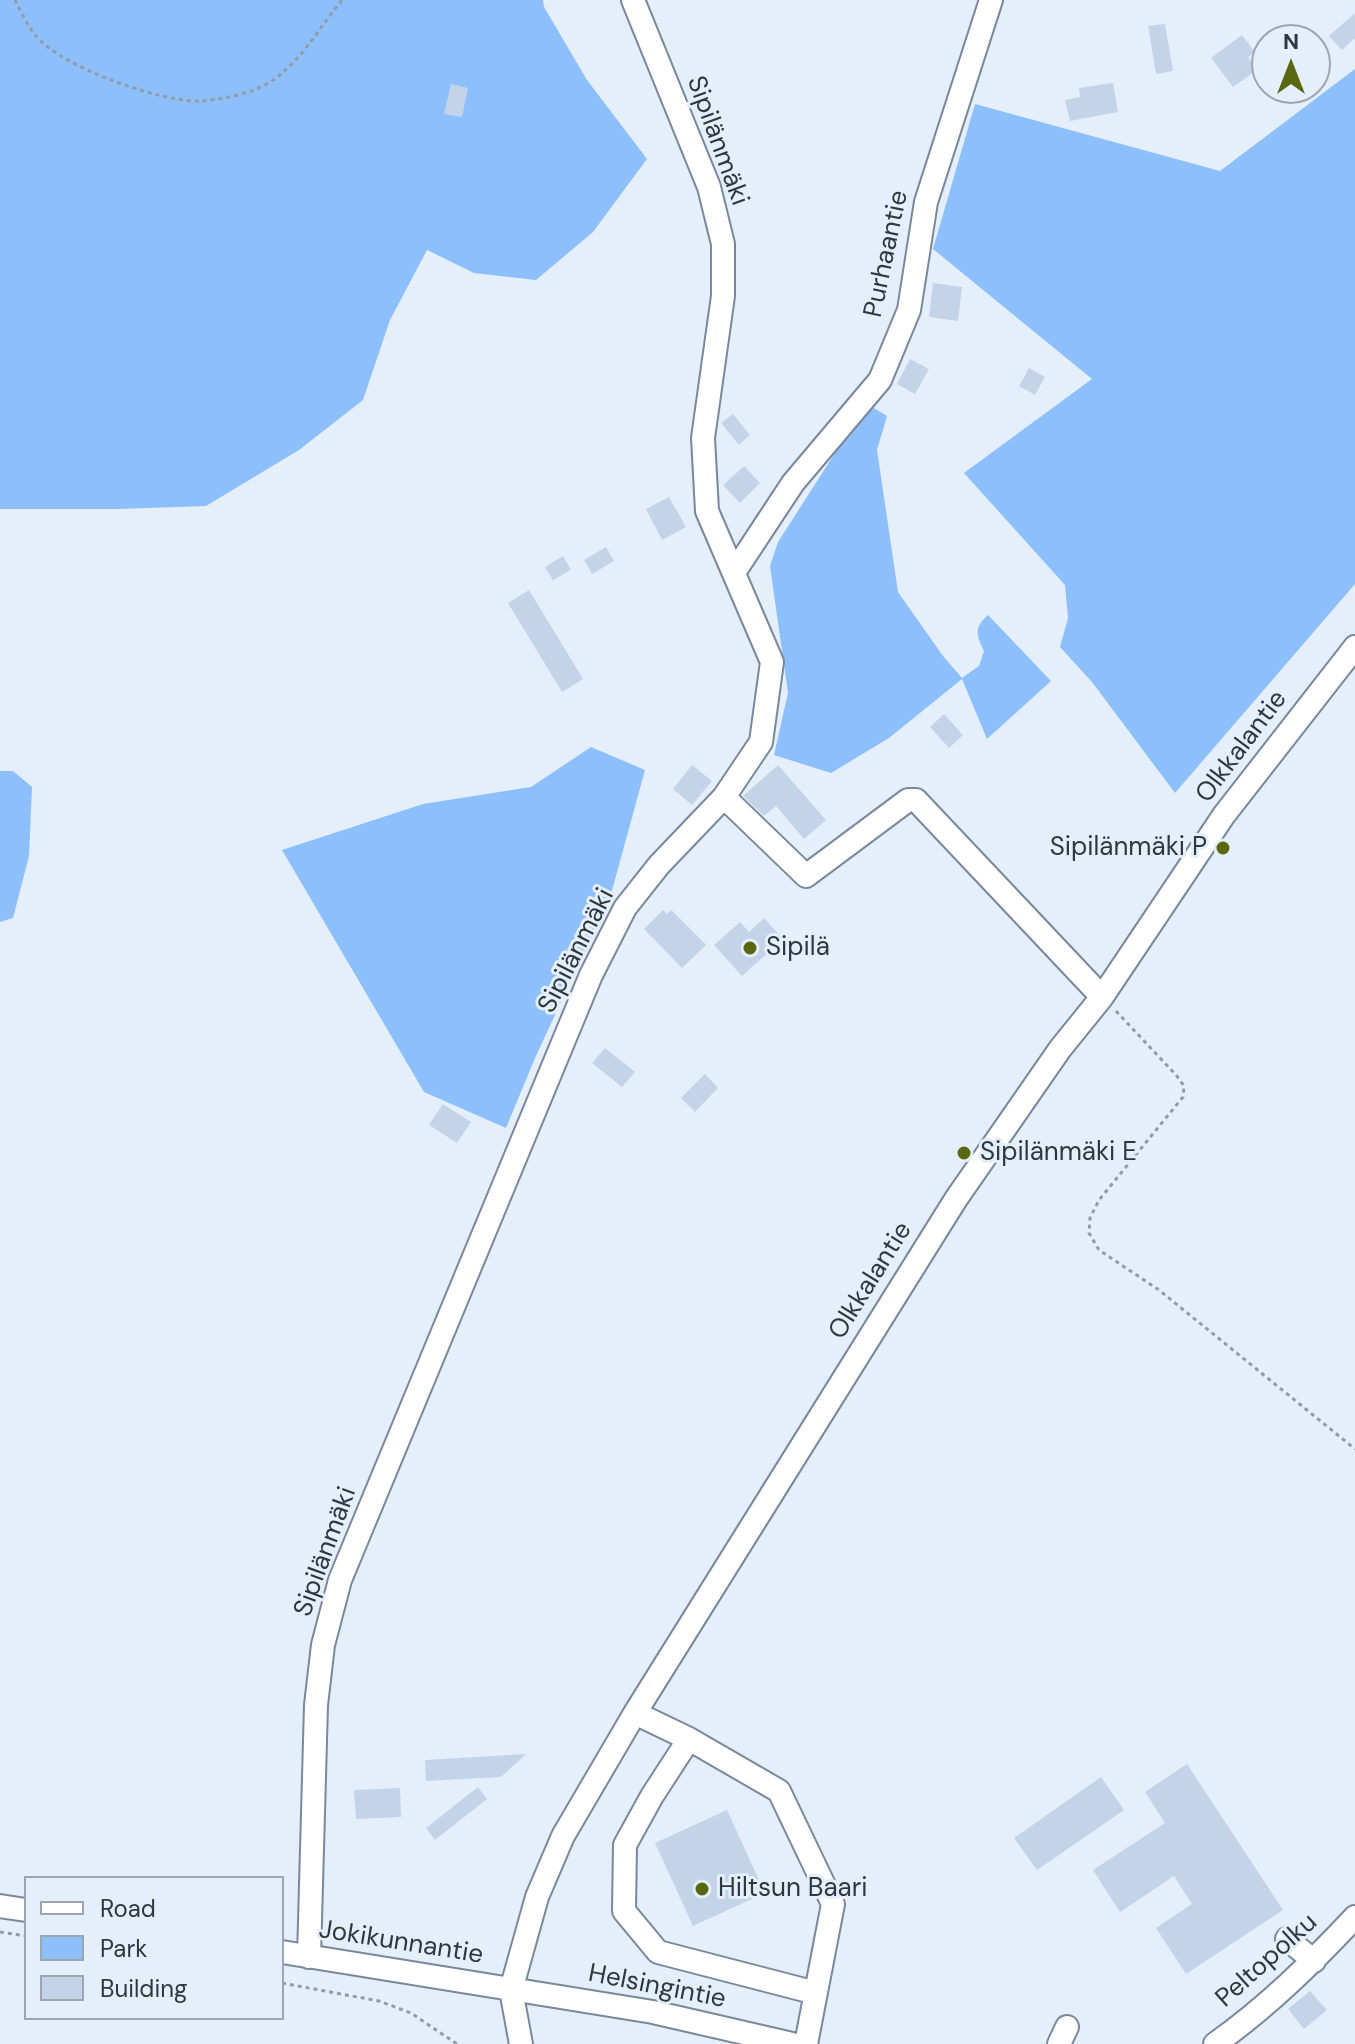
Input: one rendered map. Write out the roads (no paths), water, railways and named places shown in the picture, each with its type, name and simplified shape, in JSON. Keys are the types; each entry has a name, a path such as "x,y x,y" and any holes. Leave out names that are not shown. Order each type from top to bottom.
{"street":[{"name":"Sipilänmäki","path":"309,1957 316,1705 323,1645 340,1580 591,975 625,908 659,865 724,797 761,742 772,662 707,511 703,438 723,296 723,244 709,187 633,0"},
{"name":"Purhaantie","path":"735,571 793,483 880,380 909,310 926,202 991,0"},
{"name":"Olkkalantie","path":"511,1990 537,1897 563,1836 635,1713 956,1199 1060,1049 1102,997 1224,815 1355,647"},
{"path":"724,797 806,876 908,800 916,800 1102,997"},
{"path":"635,1713 689,1739 779,1791 833,1904 806,2044"},
{"path":"689,1739 625,1845 624,1911 658,1952 816,1993"},
{"path":"0,1906 24,1910"},
{"name":"Peltopolku","path":"1215,2044 1257,2014 1314,1961 1355,1917"},
{"path":"1287,1939 1314,1961"},
{"name":"Jokikunnantie","path":"284,1952 511,1990"},
{"path":"511,1990 521,2044"},
{"name":"Helsingintie","path":"511,1990 653,2012 792,2044"}],"place":[{"name":"Sipilänmäki P","path":"1223,848"},
{"name":"Sipilä","path":"750,948"},
{"name":"Sipilänmäki E","path":"964,1153"},
{"name":"Hiltsun Baari","path":"702,1889"}]}
